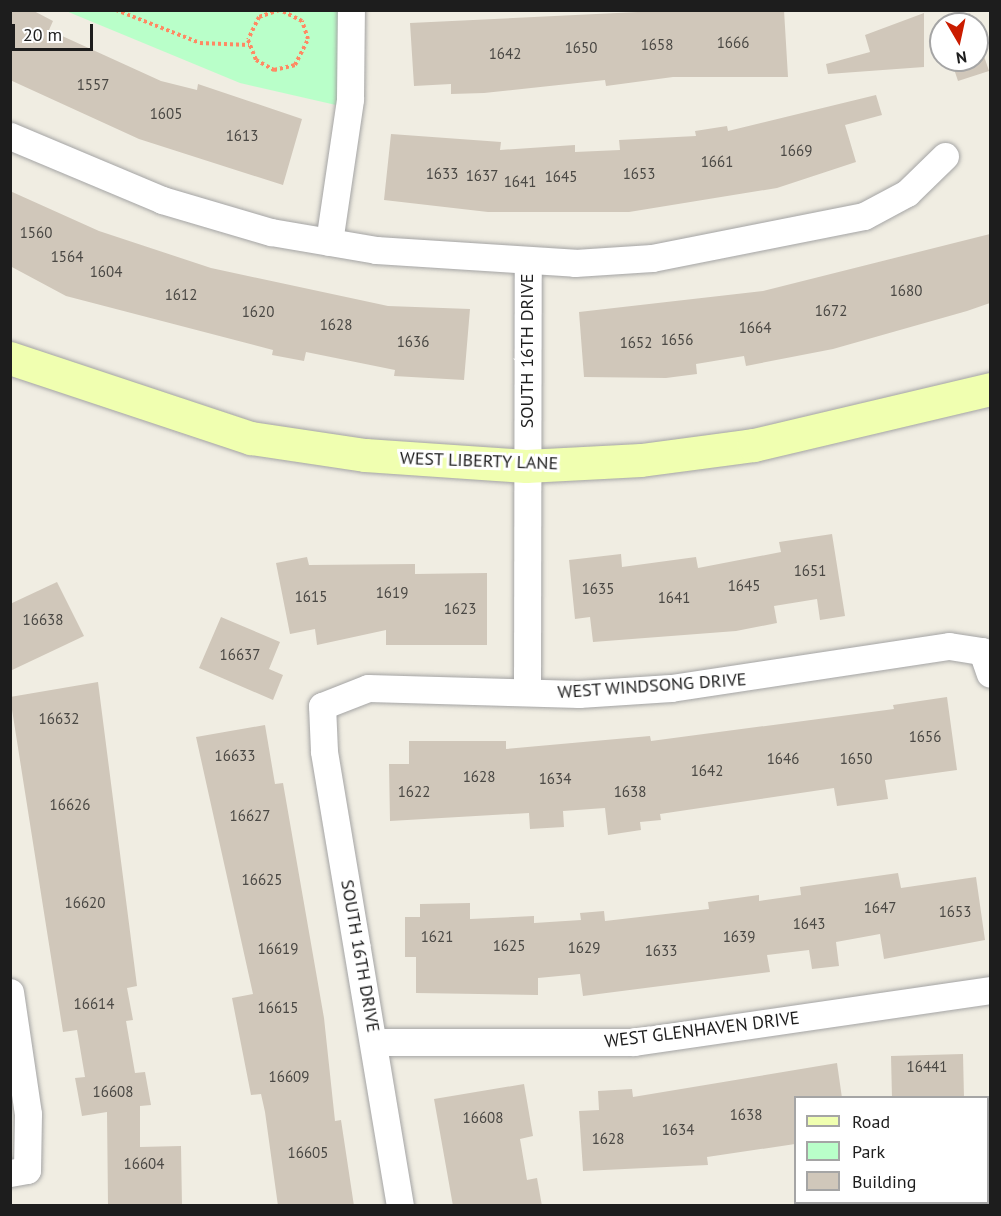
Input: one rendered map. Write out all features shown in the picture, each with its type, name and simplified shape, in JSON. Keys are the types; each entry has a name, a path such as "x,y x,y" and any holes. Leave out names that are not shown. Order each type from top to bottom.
{"street":[{"path":"329,242 350,99 351,10"},
{"path":"10,136 162,200 329,242 528,261 652,258 864,216 907,193 945,156"},
{"name":"SOUTH 16TH DRIVE","path":"527,692 528,261"},
{"name":"WEST LIBERTY LANE","path":"10,358 251,438 365,455 526,466 641,460 754,446 990,389"},
{"name":"WEST WINDSONG DRIVE","path":"322,706 369,688 527,692 671,688 949,646 986,663"},
{"name":"SOUTH 16TH DRIVE","path":"322,706 324,751 375,1042 400,1206"},
{"name":"WEST GLENHAVEN DRIVE","path":"375,1042 634,1042 990,990"},
{"path":"10,992 28,1114 19,1171"}],"path":[{"path":"116,10 200,43 249,45"},
{"path":"280,10 296,16 306,30 303,57 274,70 256,60 249,45 254,23 280,10"}],"green space":[{"path":"66,11 351,11 349,108 240,83"}],"building":[{"path":"10,10 32,10 53,21 49,30 161,81 197,90 198,84 302,119 283,185 139,139 10,80"},
{"path":"679,10 784,10 788,77 673,77 606,86 605,80 484,93 451,94 451,84 414,86 410,23"},
{"path":"924,13 924,67 828,74 826,64 870,52 865,35"},
{"path":"955,72 986,72 958,81"},
{"path":"876,95 882,115 845,125 856,162 777,188 629,212 488,212 384,200 391,134 501,142 500,150 575,145 575,152 620,150 619,140 696,136 695,131 727,126 728,131"},
{"path":"10,191 99,231 211,268 388,306 470,309 464,380 394,376 395,370 306,352 304,361 272,355 273,350 66,296 10,266"},
{"path":"990,234 990,303 833,349 746,366 744,356 696,364 697,374 666,378 584,377 579,312 763,291"},
{"path":"832,534 845,616 820,620 817,599 774,606 777,623 736,631 593,642 590,617 575,619 569,560 621,554 622,567 696,557 698,568 781,552 779,542"},
{"path":"307,557 309,565 415,564 415,574 487,573 487,645 386,645 386,630 317,645 315,629 290,634 276,563"},
{"path":"57,582 84,636 10,671 10,604"},
{"path":"221,617 280,642 269,669 283,675 273,700 199,668"},
{"path":"98,682 137,986 127,988 133,1020 126,1021 135,1073 145,1072 151,1105 140,1106 140,1147 181,1146 182,1206 108,1206 107,1112 82,1116 75,1078 85,1077 77,1030 63,1032 10,697"},
{"path":"947,697 957,770 885,780 888,799 837,806 834,788 660,814 661,820 640,822 641,830 608,835 605,808 563,811 564,827 530,829 529,813 390,821 389,764 409,764 409,741 506,741 506,749 650,736 651,741 894,709 893,705"},
{"path":"265,725 275,784 283,783 324,1018 335,1121 341,1120 354,1206 278,1206 265,1112 261,1094 251,1095 232,998 253,994 196,737"},
{"path":"898,873 901,888 976,877 985,940 884,959 880,934 836,942 839,966 812,969 809,950 767,955 770,972 583,996 580,974 538,978 538,995 416,993 416,957 405,957 405,917 420,917 420,904 470,903 470,919 534,916 534,923 581,920 580,913 604,911 605,921 709,909 708,902 759,895 759,901 801,895 800,887"},
{"path":"963,1054 964,1096 892,1096 891,1056"},
{"path":"837,1063 842,1096 794,1096 794,1144 707,1157 708,1165 583,1171 579,1111 599,1110 598,1091 632,1089 633,1097"},
{"path":"524,1084 533,1136 520,1139 527,1180 537,1178 542,1206 453,1206 434,1099"}]}
